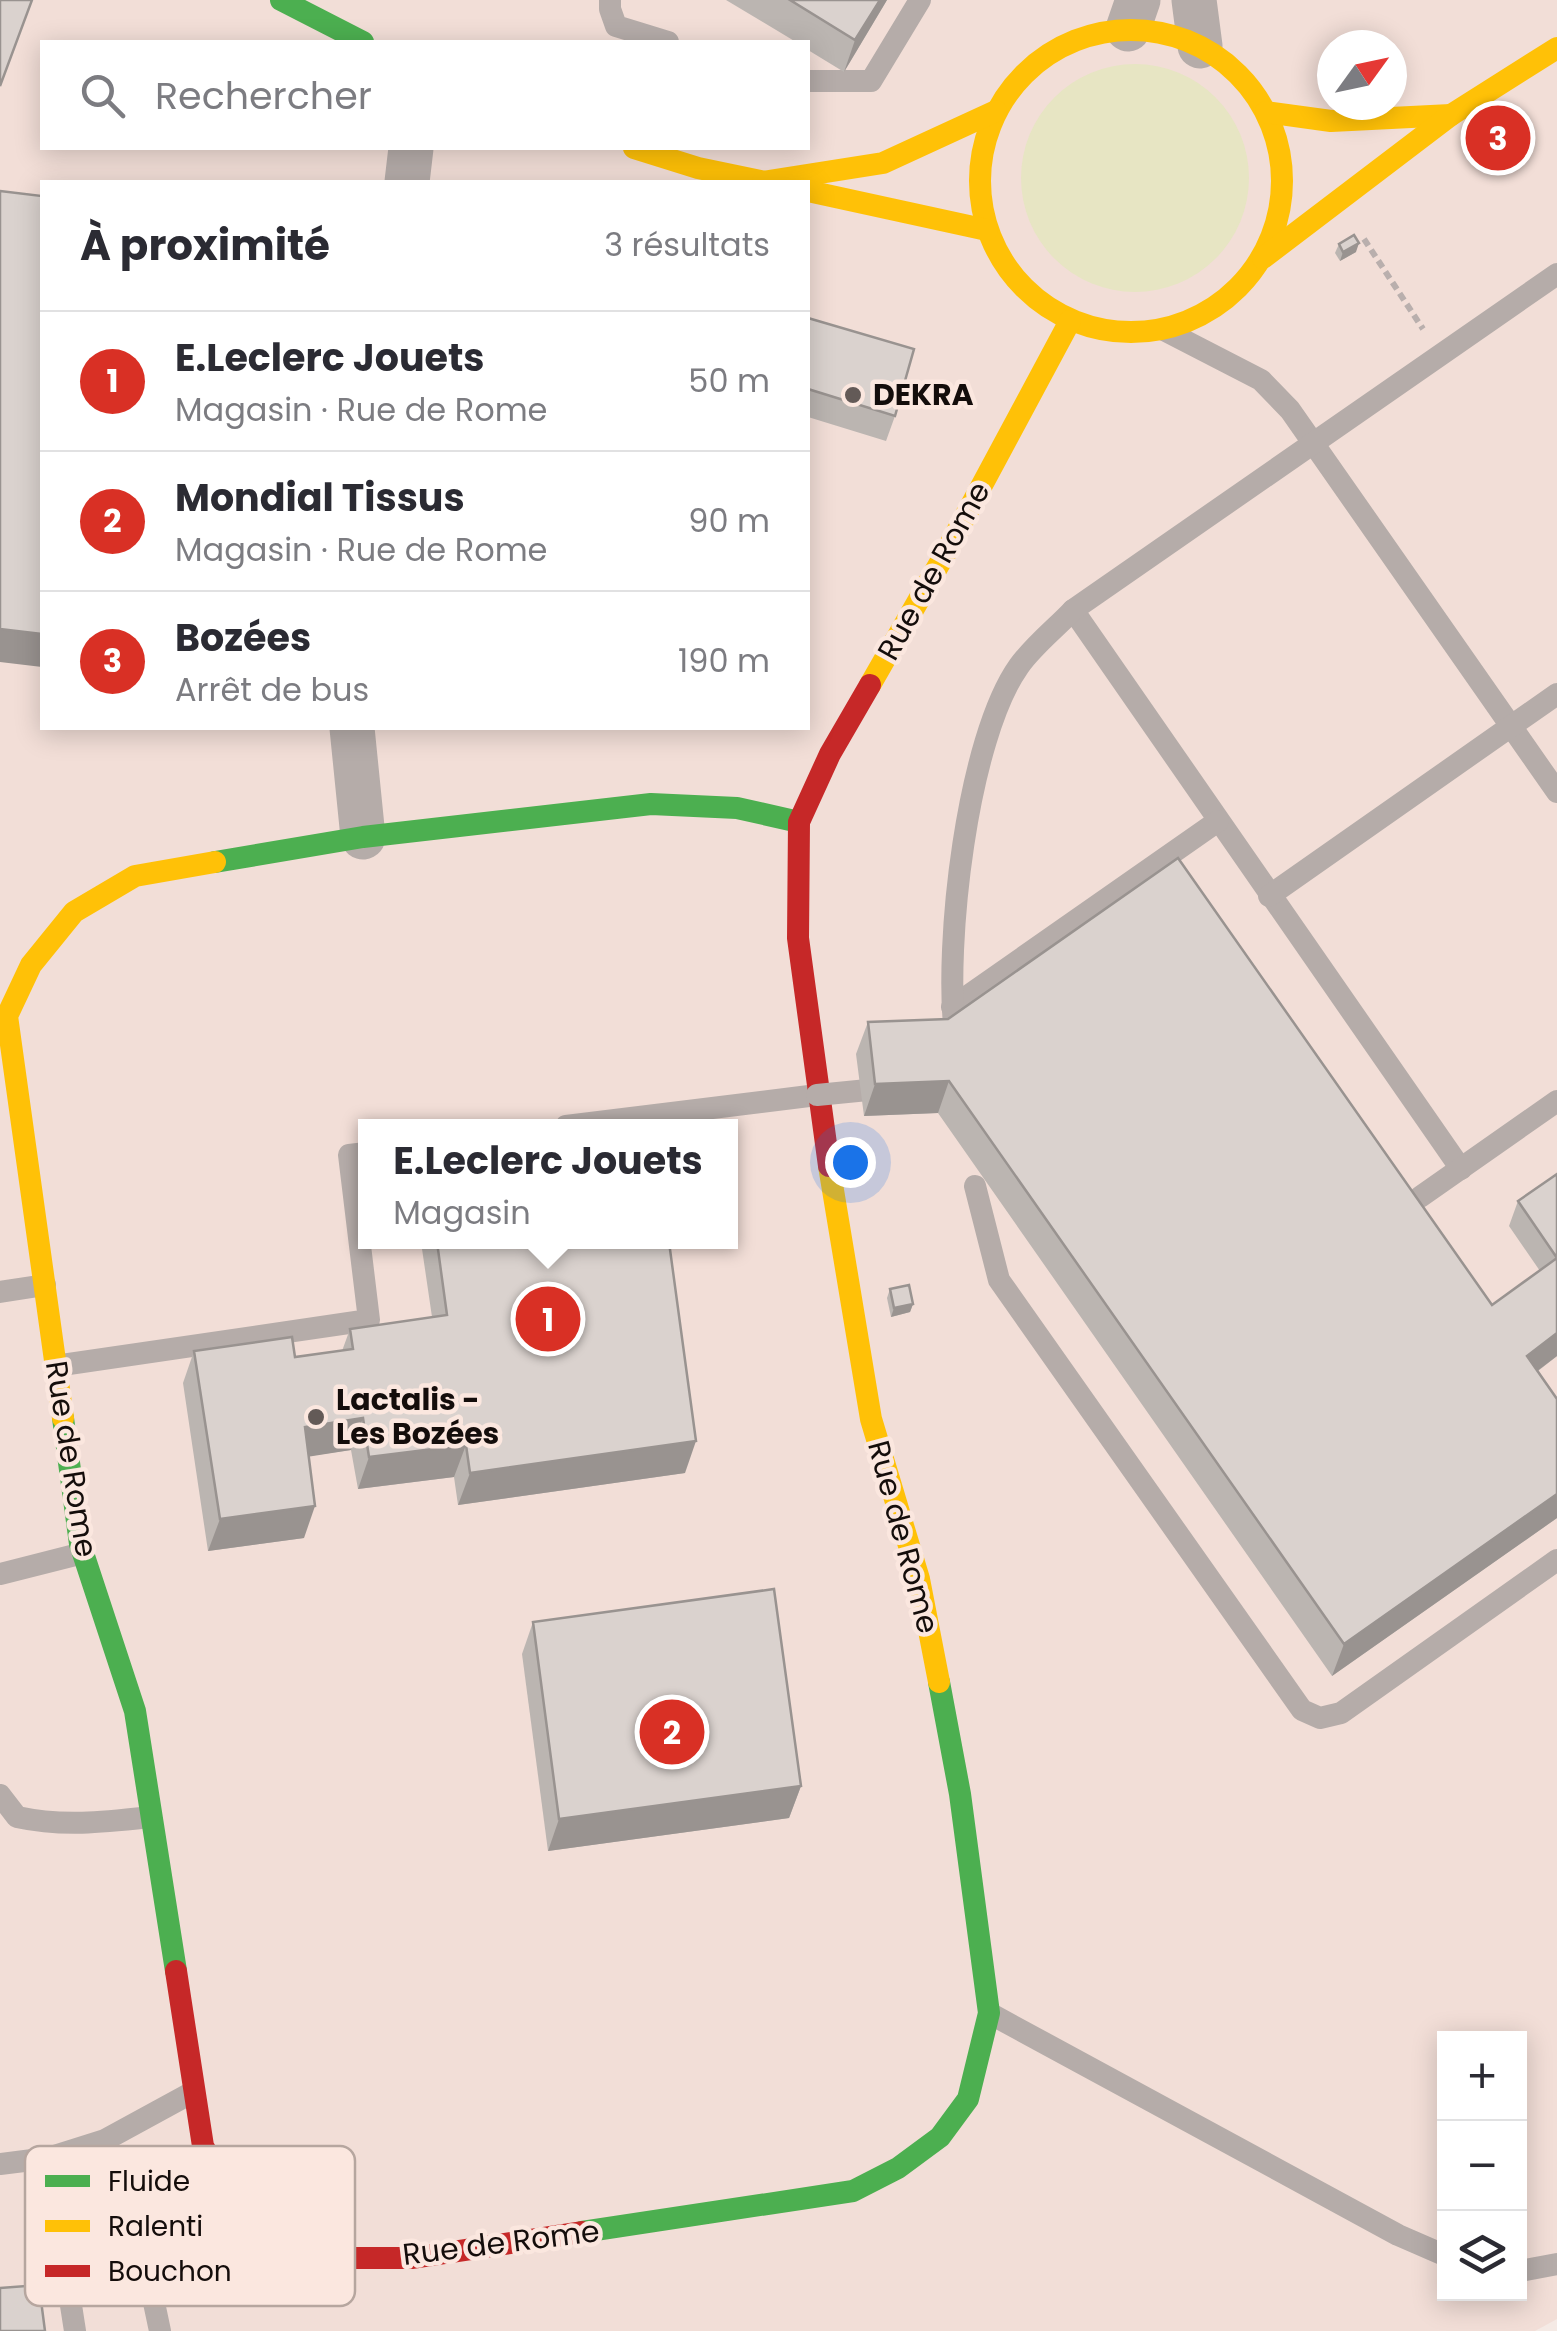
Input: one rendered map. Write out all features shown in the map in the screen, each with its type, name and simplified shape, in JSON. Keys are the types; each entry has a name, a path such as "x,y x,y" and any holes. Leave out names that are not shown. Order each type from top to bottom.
{"street":[{"path":"281,0 360,40"},
{"path":"1194,0 1200,46"},
{"path":"1263,258 1280,211 1282,160 1266,112 1239,74 1200,46 1133,15 1051,52 1019,78 996,111 982,149 979,190 987,230 1006,268 1034,298 1070,321 1116,333 1164,330 1203,316 1236,291 1263,258 1344,196 1451,115 1557,48"},
{"path":"776,180 882,163 996,111"},
{"path":"1266,112 1332,121 1451,115"},
{"path":"407,180 411,150"},
{"path":"640,150 755,180"},
{"path":"810,192 987,230"},
{"name":"Rue de Rome","path":"355,2258 413,2258 852,2191 898,2168 940,2137 968,2099 989,2013 949,1736 920,1580 871,1420 817,1095 798,938 799,822 830,754 945,554 1070,321"},
{"path":"352,730 363,837"},
{"name":"Rue de Rome","path":"204,2146 192,2092 135,1711 83,1553 7,1016 32,964 74,912 135,876 363,837 651,804 737,808 799,822"}],"lane":[{"path":"610,0 616,26 662,40"},
{"path":"810,81 871,80 920,0"},
{"path":"955,1034 952,955 961,863 985,742 1019,666 1073,610 1557,274"},
{"path":"1164,330 1260,380 1290,410 1557,792"},
{"path":"1073,610 1462,1169"},
{"path":"1269,896 1557,694"},
{"path":"952,1007 1218,821"},
{"path":"623,1119 914,1085"},
{"path":"1420,1197 1557,1101"},
{"path":"358,1154 349,1156 358,1230"},
{"path":"975,1186 999,1280 1302,1710 1320,1718 1341,1713 1557,1560"},
{"path":"56,1366 369,1320 360,1249"},
{"path":"0,1292 45,1285"},
{"path":"0,1574 83,1553"},
{"path":"0,1795 17,1817 44,1823 89,1824 151,1817"},
{"path":"989,2013 1398,2235 1437,2252"},
{"path":"86,2146 105,2140 192,2092"},
{"path":"0,2164 25,2161"},
{"path":"1527,2270 1557,2264"},
{"path":"71,2306 75,2331"},
{"path":"155,2306 160,2331"}],"path":[{"path":"1344,196 1366,242 1440,355"}],"shaded area":[{"path":"0,0 1557,0 1557,2319 1535,2331 0,2331"},
{"path":"1135,64 1179,73 1216,97 1240,134 1249,178 1240,222 1216,259 1179,283 1135,292 1091,283 1054,259 1030,222 1021,178 1030,134 1054,97 1091,73"}],"building":[{"path":"0,0 32,0 0,86"},
{"path":"790,0 880,0 855,40"},
{"path":"0,191 40,196 40,634 0,629"},
{"path":"1354,235 1359,243 1343,252 1339,244"},
{"path":"810,319 914,349 895,416 810,390"},
{"path":"1178,858 1492,1305 1557,1258 1557,1333 1527,1356 1557,1399 1557,1494 1344,1644 949,1081 875,1084 868,1022 948,1019"},
{"path":"1557,1174 1557,1258 1518,1201"},
{"path":"438,1249 670,1249 696,1441 470,1473 466,1445 369,1457 363,1418 305,1427 315,1506 220,1519 194,1351 292,1337 295,1357 353,1349 350,1329 447,1315"},
{"path":"909,1285 913,1304 894,1308 890,1289"},
{"path":"774,1589 801,1786 559,1819 533,1622"},
{"path":"25,2286 25,2306 42,2306 45,2331 0,2331 0,2288"}],"traffic: fast":[{"path":"281,0 359,40"},
{"path":"215,862 363,837 651,804 737,808 799,822"},
{"path":"63,1418 80,1544 135,1711 176,1971"},
{"path":"582,2232 853,2191 898,2168 940,2137 968,2099 989,2013 960,1794 939,1682"}],"traffic: slow":[{"path":"1131,30 1189,41 1238,74 1271,123 1282,181 1271,239 1238,288 1189,321 1131,332 1073,321 1024,288 991,239 980,181 991,123 1024,74 1073,41 1131,30"},
{"path":"1263,258 1451,115 1557,48"},
{"path":"776,180 883,163 996,111"},
{"path":"1266,112 1331,121 1451,115"},
{"path":"640,150 755,180"},
{"path":"810,191 987,230"},
{"path":"870,685 1070,321"},
{"path":"63,1418 7,1016 31,965 74,912 135,876 215,862"},
{"path":"829,1166 871,1419 919,1579 939,1682"}],"traffic: jam":[{"path":"829,1166 798,938 799,822 830,754 870,685"},
{"path":"176,1971 203,2146"},
{"path":"355,2258 413,2258 582,2232"}],"place":[{"name":"Bozées","path":"1498,138"},
{"name":"DEKRA","path":"853,395"},
{"name":"E.Leclerc Jouets","path":"548,1319"},
{"name":"Lactalis - Les Bozées","path":"316,1417"},
{"name":"Mondial Tissus","path":"672,1732"}]}
